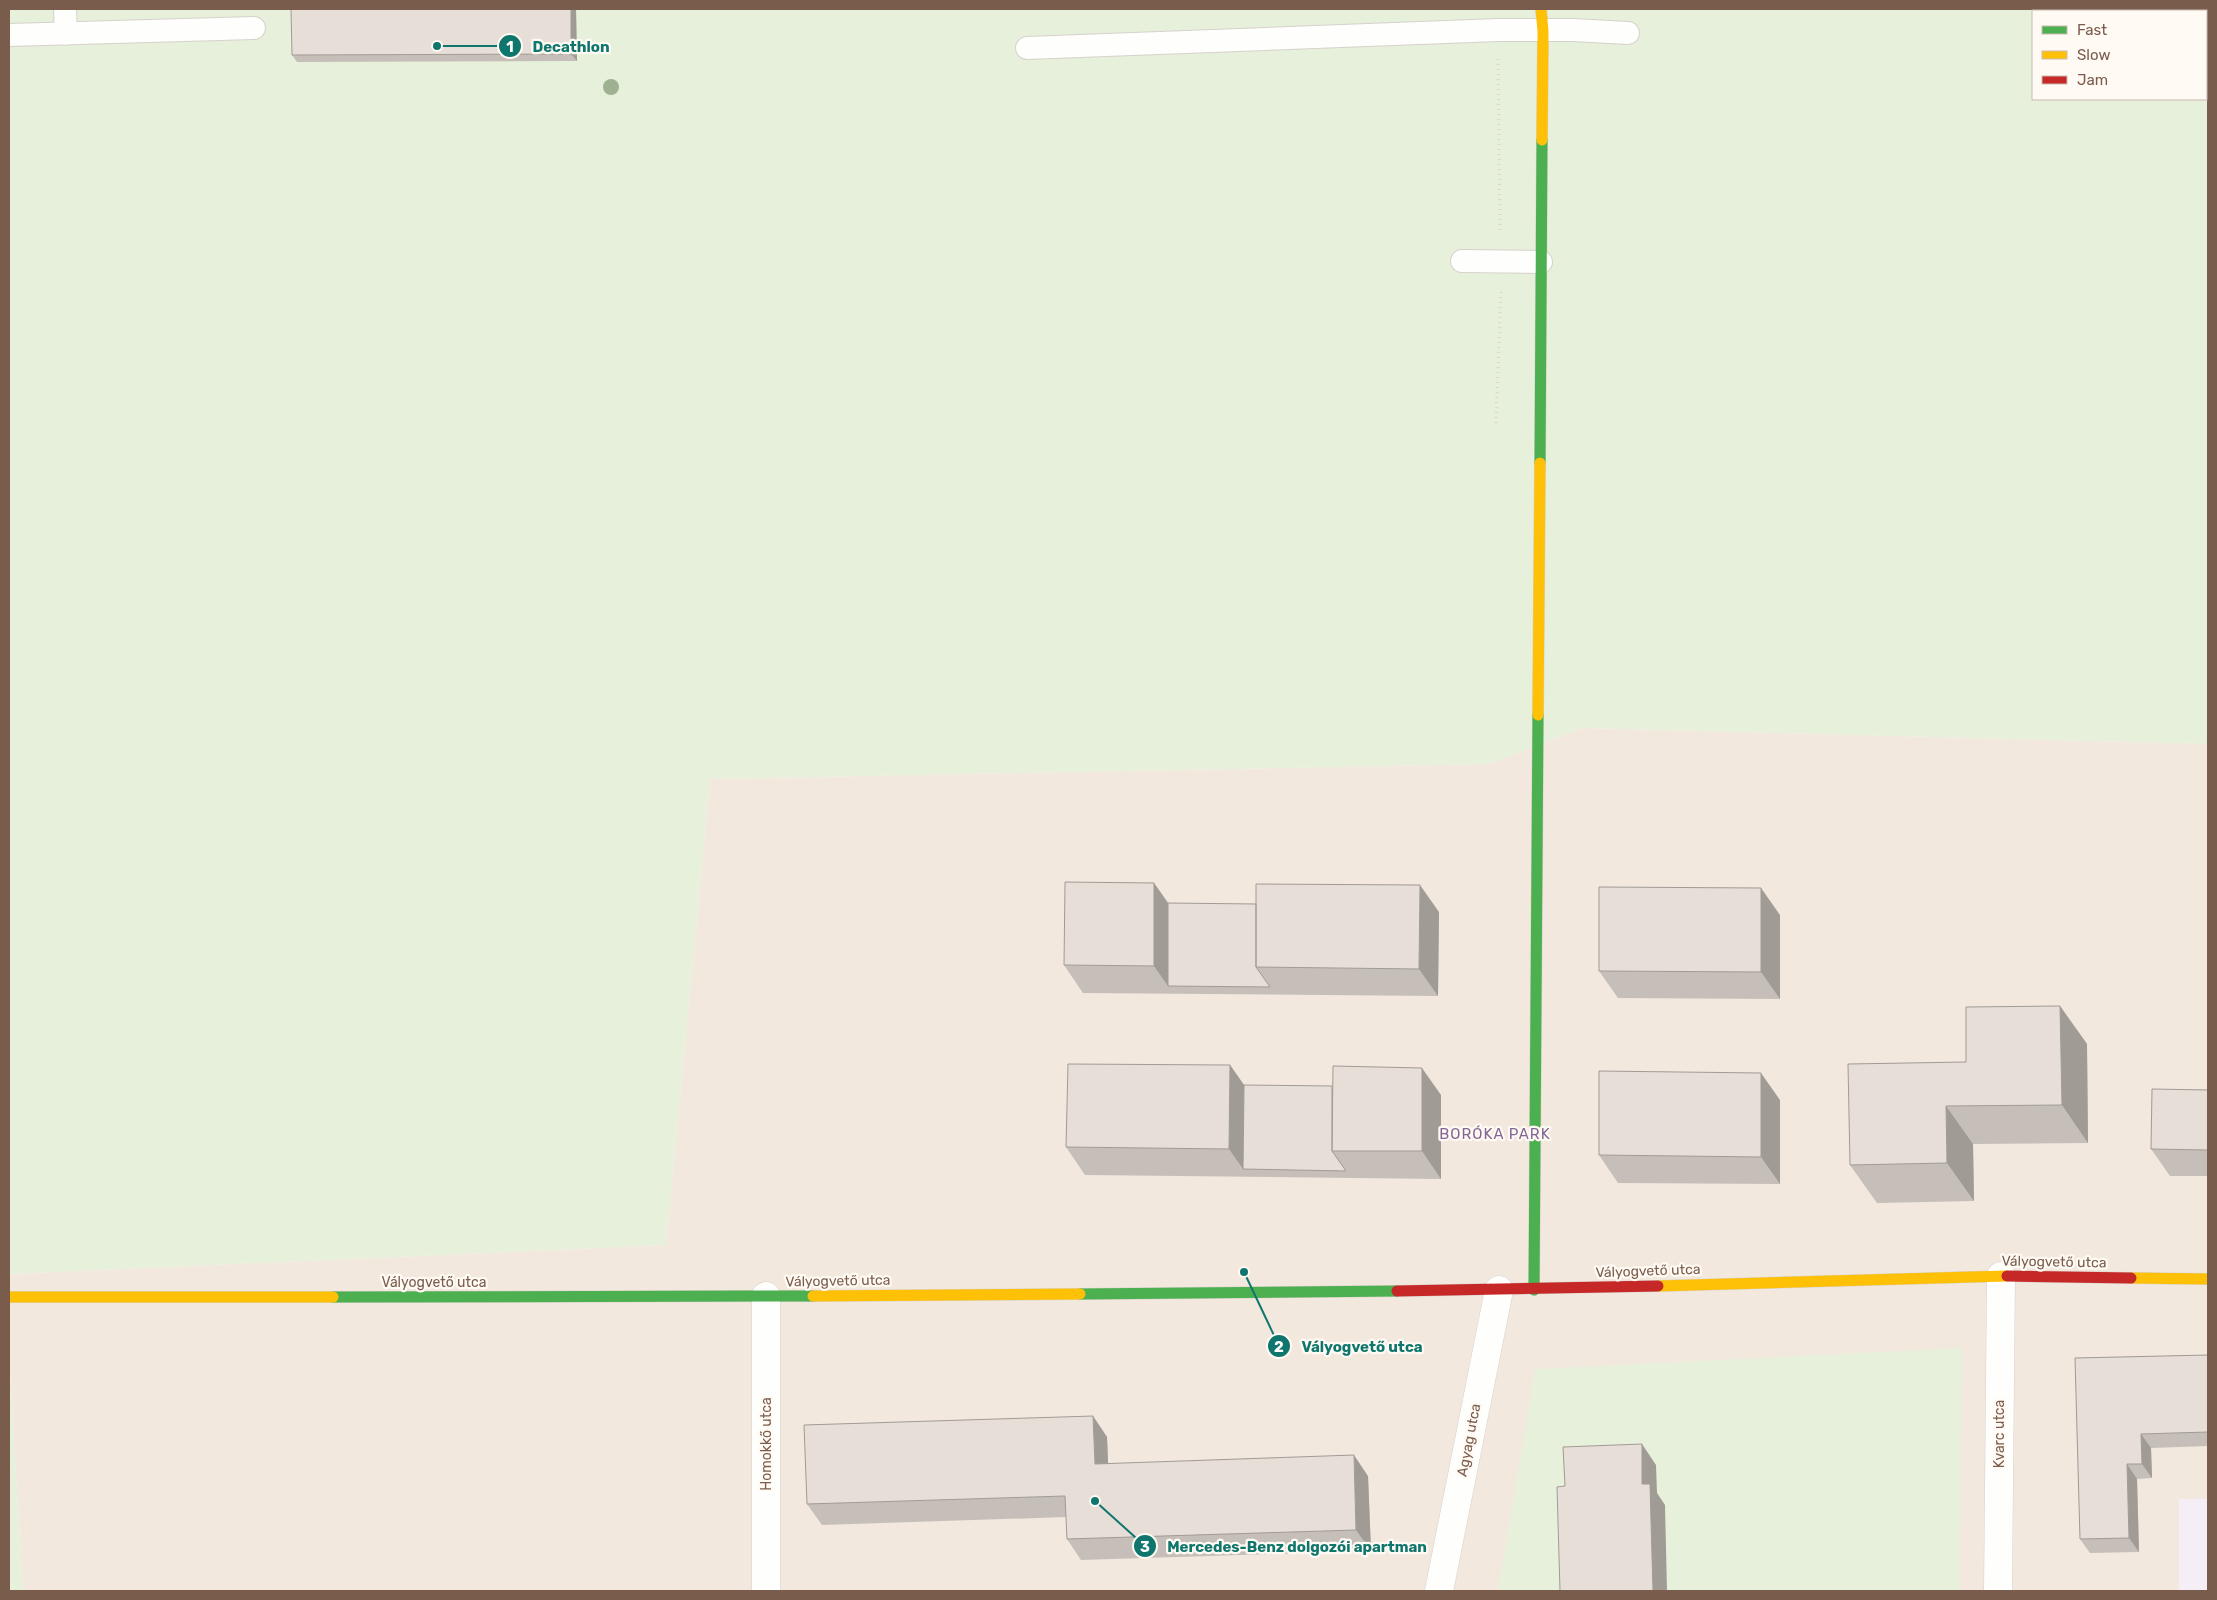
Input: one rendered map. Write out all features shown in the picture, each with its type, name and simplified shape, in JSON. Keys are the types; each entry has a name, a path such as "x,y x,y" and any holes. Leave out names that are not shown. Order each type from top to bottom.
{"street":[{"path":"1534,1290 1542,20"},
{"name":"Vályogvető utca","path":"9,1297 766,1296 1534,1290 2000,1276 2208,1279"},
{"name":"Kvarc utca","path":"1998,1591 2000,1276"},
{"name":"Agyag utca","path":"1439,1591 1499,1290"},
{"name":"Homokkő utca","path":"766,1296 766,1591"}],"lane":[{"path":"65,9 66,34"},
{"path":"1027,48 1498,30 1542,20 1573,30 1628,33"},
{"path":"9,35 254,28"},
{"path":"1462,261 1541,262"}],"path":[{"path":"1496,423 1501,301 1498,30"}],"shaded area":[{"path":"1583,728 2208,744 2208,1591 23,1591 9,1353 9,1274 666,1245 710,779 1488,764"},
{"path":"2179,1499 2208,1499 2208,1591 2179,1591"}],"green space":[{"path":"9,9 2208,9 2208,744 1583,728 1488,764 710,779 666,1245 9,1274"},
{"path":"1962,1348 1959,1591 1498,1591 1535,1369"},
{"path":"9,1353 23,1591 9,1591"}],"building":[{"path":"291,9 571,9 571,54 292,55"},
{"path":"1065,882 1154,883 1154,966 1064,965"},
{"path":"1256,884 1420,885 1419,969 1256,967"},
{"path":"1599,887 1761,888 1761,972 1599,971"},
{"path":"1168,903 1256,904 1256,967 1270,987 1168,986"},
{"path":"2060,1006 2062,1105 1946,1106 1947,1163 1850,1165 1848,1064 1966,1062 1966,1007"},
{"path":"1068,1064 1230,1065 1229,1149 1066,1147"},
{"path":"1333,1066 1422,1068 1422,1151 1332,1151"},
{"path":"1599,1071 1761,1073 1761,1157 1599,1155"},
{"path":"1244,1085 1332,1086 1332,1151 1346,1171 1243,1169"},
{"path":"2152,1089 2208,1090 2208,1150 2151,1149"},
{"path":"2208,1355 2208,1432 2141,1434 2142,1464 2127,1464 2129,1538 2080,1539 2075,1358"},
{"path":"1093,1416 1095,1464 1354,1455 1356,1530 1067,1539 1065,1496 807,1504 804,1425"},
{"path":"1642,1444 1642,1484 1650,1484 1653,1591 1560,1591 1557,1487 1565,1486 1563,1447"}],"traffic: fast":[{"path":"1540,463 1542,140"},
{"path":"1534,1290 1538,715"},
{"path":"1080,1294 1397,1291"},
{"path":"333,1297 813,1296"}],"traffic: slow":[{"path":"1541,9 1543,31 1542,140"},
{"path":"1538,715 1540,463"},
{"path":"1658,1286 2007,1276"},
{"path":"2131,1278 2208,1279"},
{"path":"813,1296 1080,1294"},
{"path":"9,1297 333,1297"}],"traffic: jam":[{"path":"2007,1276 2131,1278"},
{"path":"1397,1291 1658,1286"}],"place":[{"name":"Decathlon","path":"437,46"},
{"name":"Vályogvető utca","path":"1244,1272"},
{"name":"Mercedes-Benz dolgozói apartman","path":"1095,1501"}],"district":[{"name":"BORÓKA PARK","path":"1495,1134"}]}
